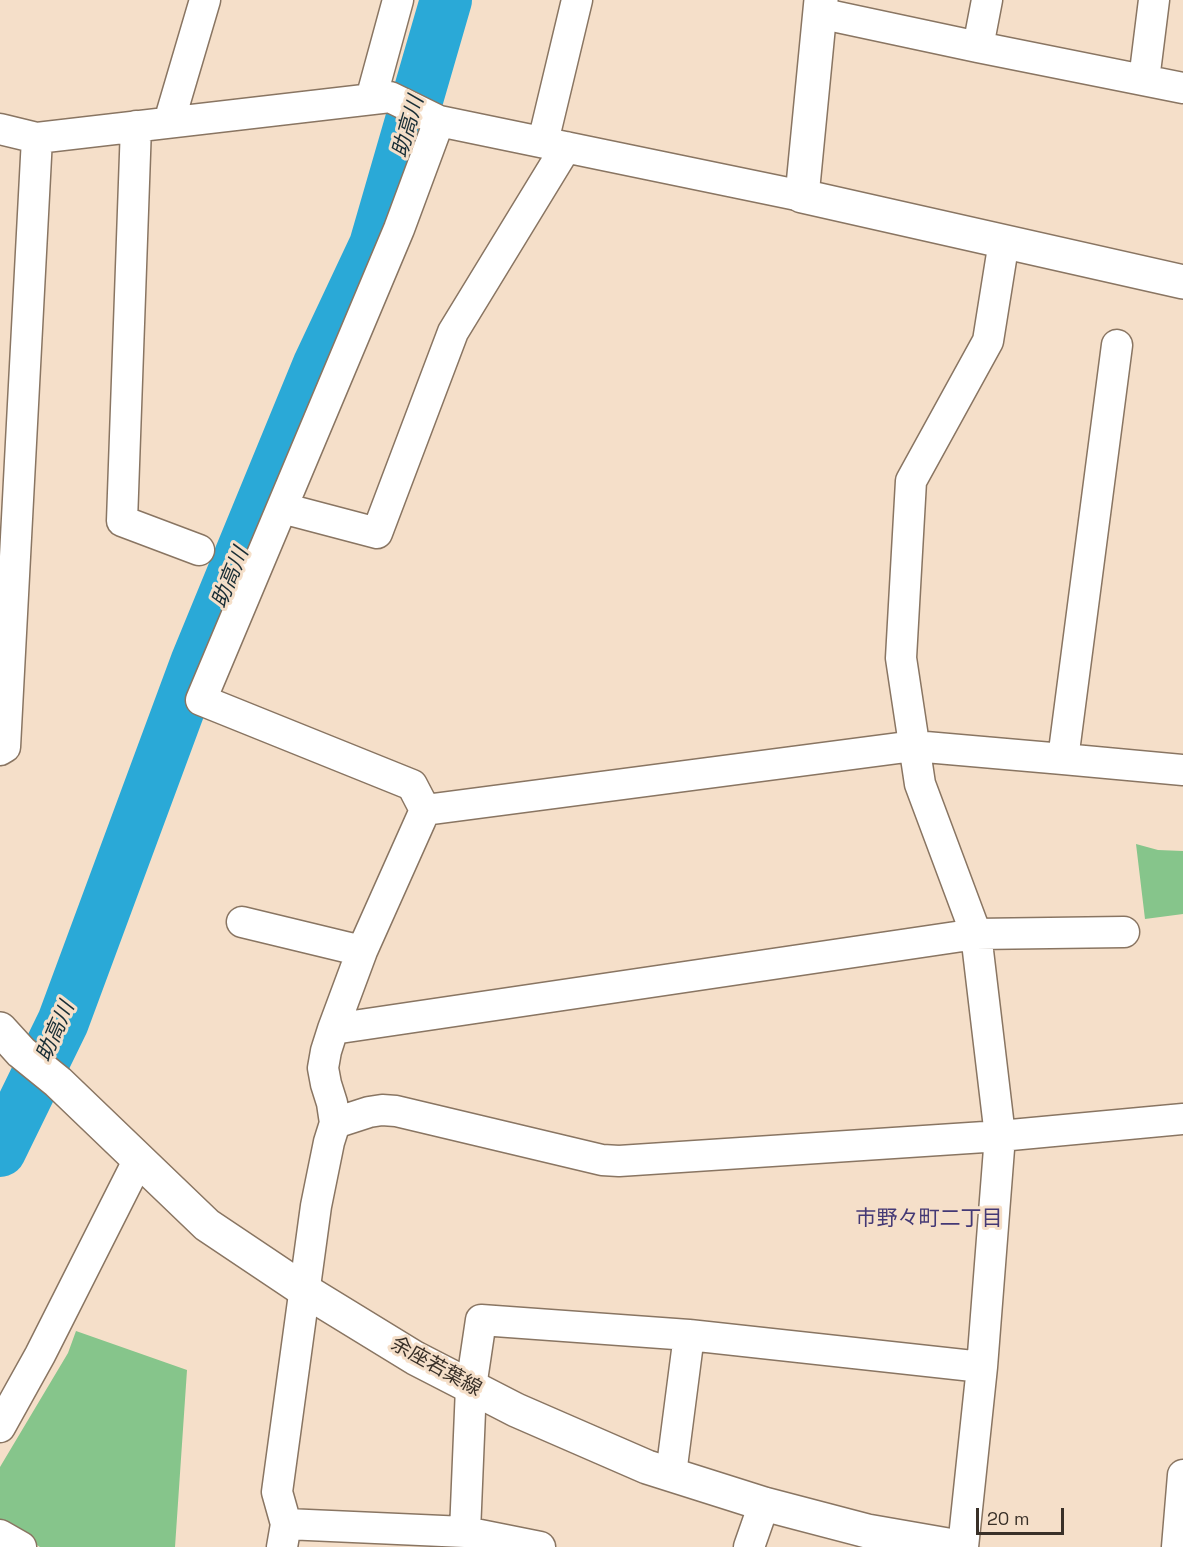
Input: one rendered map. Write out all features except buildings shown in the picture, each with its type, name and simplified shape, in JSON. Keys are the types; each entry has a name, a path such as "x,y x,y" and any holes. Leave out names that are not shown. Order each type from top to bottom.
{"main road":[{"path":"820,6 802,196 1183,282"},
{"name":"余座若葉線","path":"11,1040 207,1225 304,1290 415,1358 527,1415 647,1467 764,1504 867,1531 961,1547"}],"street":[{"path":"169,123 205,0"},
{"path":"381,98 398,0"},
{"path":"282,508 376,533 453,332 555,145 577,0"},
{"path":"978,47 987,0"},
{"path":"1144,80 1154,0"},
{"path":"820,6 978,47 1183,88"},
{"path":"0,129 37,138 381,98 434,118 802,196"},
{"path":"425,810 412,785 201,700 399,230 434,118"},
{"path":"136,126 122,521 199,550"},
{"path":"0,750 5,747 37,138"},
{"path":"961,1547 982,1367 1000,1136 976,934 920,784 902,658 911,481 988,341 1004,241"},
{"path":"1063,759 1117,345"},
{"path":"425,810 914,746 1183,771"},
{"path":"425,810 362,951 326,1051 323,1068 335,1123 322,1173 277,1492 284,1536 465,1532 540,1547"},
{"path":"242,921 362,951"},
{"path":"333,1029 976,934 1124,932"},
{"path":"335,1123 382,1110 602,1160 619,1161 1000,1136 1183,1119"},
{"path":"0,1427 40,1355 139,1159"},
{"path":"465,1532 471,1387 481,1320 689,1335 982,1367"},
{"path":"671,1474 689,1335"},
{"path":"1177,1547 1183,1475"},
{"path":"749,1547 764,1504"},
{"path":"0,1535 21,1547"}],"green space":[{"path":"1136,844 1158,850 1183,851 1183,914 1145,919"},
{"path":"76,1331 187,1370 175,1547 40,1547 0,1521 0,1467 68,1353"}],"waterway":[{"name":"助高川","path":"0,1151 63,1022 196,663 319,364 375,245 446,0"}],"district":[{"name":"市野々町二丁目","path":"929,1219"}]}
